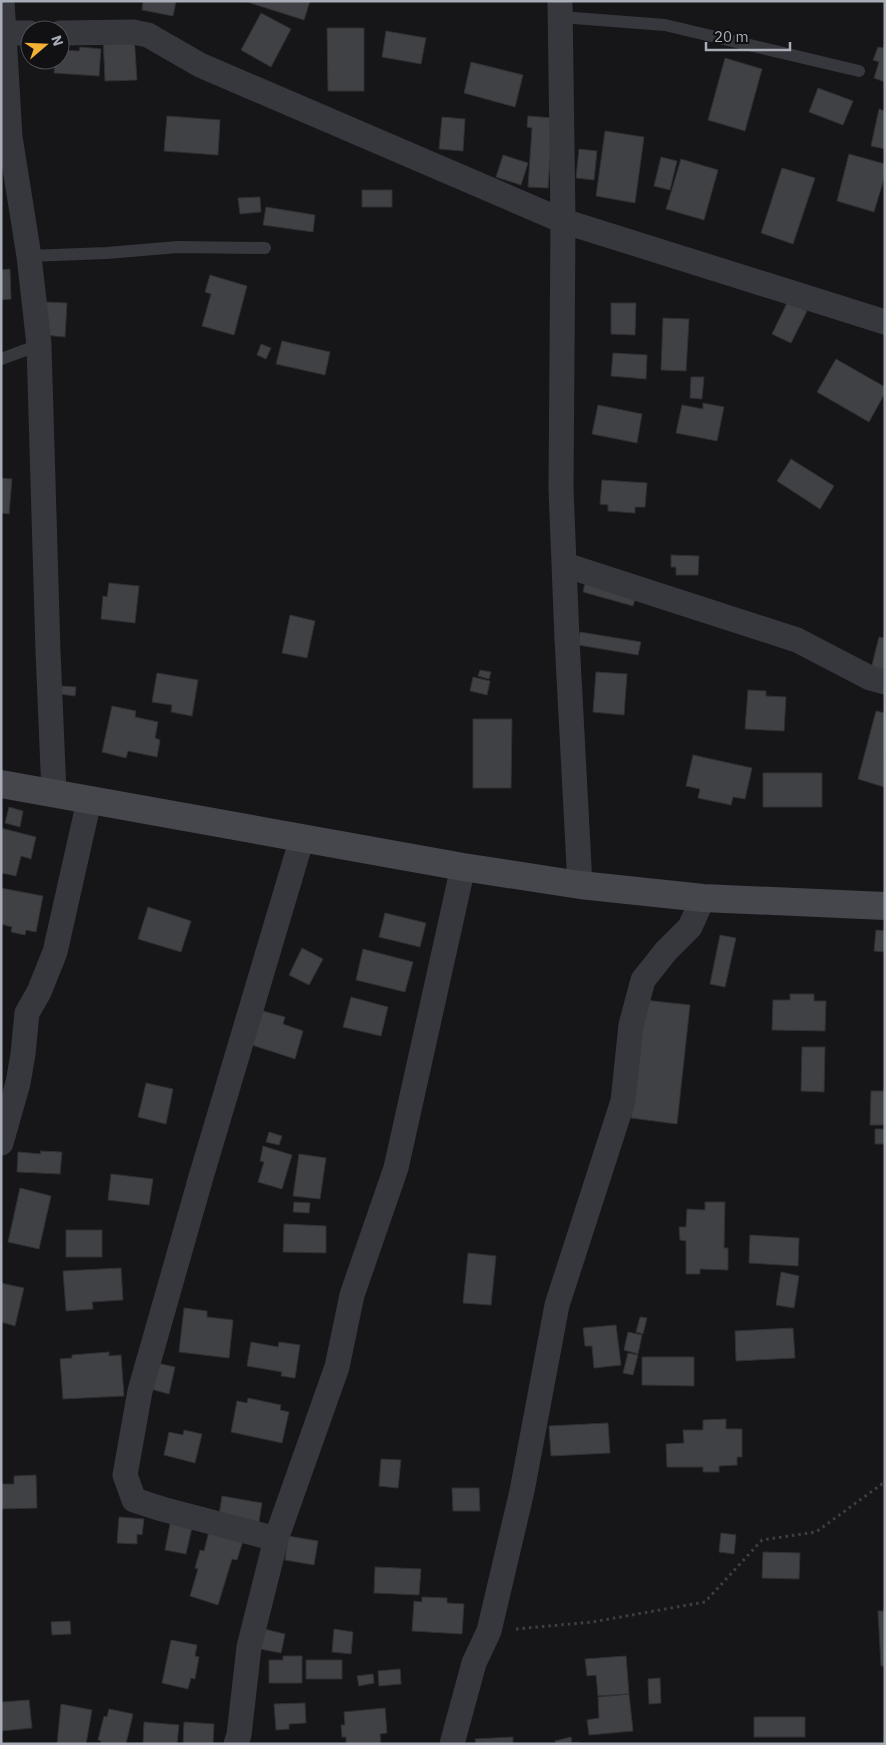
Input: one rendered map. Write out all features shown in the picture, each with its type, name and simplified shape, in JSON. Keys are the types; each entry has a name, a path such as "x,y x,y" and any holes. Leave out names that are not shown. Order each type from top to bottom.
{"street":[{"path":"2,1 10,137 10,200 29,256 39,345 48,660 54,793"},
{"path":"560,9 563,221 561,489 580,885"},
{"path":"70,32 133,32 148,35 200,65 563,221 885,322"},
{"path":"4,33 20,33"},
{"path":"565,565 798,640 870,678 885,682"},
{"path":"1,784 463,867 580,885 702,898 885,906"},
{"path":"1,1143 18,1083 27,1013 39,992 55,952 89,801"},
{"path":"276,1540 162,1510 134,1500 125,1475 140,1391 198,1186 302,838"},
{"path":"236,1744 239,1735 249,1647 276,1540 337,1367 352,1295 396,1168 463,867"},
{"path":"452,1744 474,1664 489,1631 522,1491 557,1305 623,1101 631,1025 643,980 666,951 690,927 702,898"}],"lane":[{"path":"560,9 665,25 859,71"},
{"path":"29,256 108,253 178,247 265,248"},
{"path":"1,359 39,345"}],"path":[{"path":"489,1631 592,1622 705,1602 762,1540 816,1532 882,1484 885,1484"}],"building":[{"path":"143,1 176,1 173,16 142,10"},
{"path":"244,1 310,1 304,20"},
{"path":"261,13 291,29 271,67 241,50"},
{"path":"327,28 364,28 364,91 328,91"},
{"path":"386,31 426,38 421,64 382,57"},
{"path":"134,35 137,80 105,81 103,36"},
{"path":"885,42 885,82 874,78 879,62 873,60 878,47 883,48"},
{"path":"80,47 101,49 99,76 54,73 54,70 70,70 70,51 79,51"},
{"path":"725,58 762,69 745,131 708,120"},
{"path":"471,62 523,75 515,107 464,93"},
{"path":"818,88 853,101 843,125 809,112"},
{"path":"879,109 885,111 885,149 871,146"},
{"path":"167,116 220,120 218,155 164,151"},
{"path":"528,116 553,118 548,188 528,187 532,128 527,127"},
{"path":"442,117 465,119 463,151 439,149"},
{"path":"605,131 644,137 635,203 596,196"},
{"path":"579,149 597,151 594,180 576,178"},
{"path":"849,154 885,164 885,175 874,212 837,201"},
{"path":"503,155 528,163 521,185 496,177"},
{"path":"661,157 677,161 670,190 654,186"},
{"path":"681,159 718,170 704,220 666,209"},
{"path":"782,168 815,178 793,244 761,233"},
{"path":"362,190 392,190 392,207 362,207"},
{"path":"260,197 261,212 240,214 238,198"},
{"path":"266,207 315,215 313,232 263,225"},
{"path":"10,269 11,299 1,300 1,270"},
{"path":"210,275 247,286 234,335 202,326 211,294 205,292"},
{"path":"788,301 807,311 791,343 772,334"},
{"path":"46,302 67,303 65,337 44,335"},
{"path":"611,303 636,303 635,335 611,334"},
{"path":"663,318 689,319 686,371 661,370"},
{"path":"282,341 330,352 325,375 276,364"},
{"path":"261,344 271,348 266,359 257,355"},
{"path":"613,353 647,355 646,379 611,376"},
{"path":"836,359 885,387 885,393 869,422 817,392"},
{"path":"691,377 704,377 702,399 690,398"},
{"path":"703,403 724,407 717,441 676,433 682,405 703,409"},
{"path":"598,405 642,414 637,443 592,434"},
{"path":"791,459 834,486 820,509 777,481"},
{"path":"1,478 12,479 9,514 1,513"},
{"path":"602,480 647,483 645,507 635,507 635,513 608,511 608,505 600,504"},
{"path":"671,555 699,556 698,575 676,575 676,567 671,567"},
{"path":"586,579 637,593 633,606 583,592"},
{"path":"109,583 139,586 135,623 101,619 103,596 107,597"},
{"path":"290,615 315,621 307,658 282,653"},
{"path":"580,632 641,642 638,655 578,645"},
{"path":"879,637 885,638 885,672 871,669"},
{"path":"480,670 491,672 489,679 478,676"},
{"path":"596,672 627,674 624,715 593,712"},
{"path":"157,673 198,680 192,716 171,712 172,705 152,702"},
{"path":"473,677 490,681 487,695 470,691"},
{"path":"61,686 76,687 75,696 60,694"},
{"path":"748,690 766,691 766,696 786,697 784,731 745,729"},
{"path":"112,706 136,711 135,717 158,722 155,738 160,740 157,757 128,751 126,758 102,752"},
{"path":"876,711 885,713 884,787 858,779"},
{"path":"473,719 512,719 511,788 473,788"},
{"path":"693,755 752,768 745,799 733,797 731,805 698,798 700,789 686,786"},
{"path":"763,773 822,773 822,807 763,807"},
{"path":"9,807 23,811 20,827 5,823"},
{"path":"1,828 36,837 31,859 21,856 16,876 1,873"},
{"path":"1,888 43,896 36,932 26,930 25,935 11,932 12,927 1,924"},
{"path":"148,907 191,921 181,952 138,939"},
{"path":"385,913 426,923 420,947 379,937"},
{"path":"876,930 885,931 885,952 874,951"},
{"path":"720,935 736,938 725,987 710,984"},
{"path":"302,948 323,959 309,985 289,975"},
{"path":"363,949 413,962 405,992 356,980"},
{"path":"790,994 814,994 814,1001 826,1001 825,1031 772,1030 773,1000 790,1000"},
{"path":"351,997 388,1007 381,1036 343,1027"},
{"path":"644,1000 690,1005 677,1124 631,1118"},
{"path":"259,1010 285,1017 283,1024 303,1031 295,1059 249,1044"},
{"path":"802,1047 825,1047 824,1092 801,1091"},
{"path":"146,1083 173,1089 166,1124 138,1117"},
{"path":"871,1091 885,1091 885,1125 870,1125"},
{"path":"875,1129 885,1129 885,1144 875,1144"},
{"path":"269,1132 282,1136 279,1145 266,1142"},
{"path":"263,1146 292,1155 282,1189 258,1182 264,1162 260,1161"},
{"path":"40,1151 62,1152 60,1174 17,1172 18,1152 41,1154"},
{"path":"299,1154 326,1158 320,1199 293,1196"},
{"path":"111,1174 153,1179 149,1205 108,1200"},
{"path":"20,1188 51,1196 39,1249 8,1242"},
{"path":"294,1202 310,1203 309,1213 293,1212"},
{"path":"705,1202 725,1202 724,1248 728,1248 728,1270 700,1269 700,1274 686,1274 686,1241 680,1240 679,1227 686,1227 687,1209 705,1210"},
{"path":"284,1224 326,1226 326,1253 283,1252"},
{"path":"66,1230 102,1230 102,1257 66,1257"},
{"path":"750,1235 799,1238 798,1266 749,1263"},
{"path":"468,1253 496,1256 491,1305 463,1303"},
{"path":"121,1268 123,1300 92,1302 93,1309 66,1311 63,1271"},
{"path":"781,1272 799,1276 794,1308 776,1305"},
{"path":"1,1283 24,1288 15,1326 1,1322"},
{"path":"184,1308 207,1311 207,1317 233,1320 229,1358 179,1352"},
{"path":"640,1317 647,1318 643,1334 636,1332"},
{"path":"616,1325 621,1365 594,1368 592,1346 585,1346 583,1328"},
{"path":"793,1328 795,1358 736,1361 735,1331"},
{"path":"628,1332 642,1335 638,1354 624,1350"},
{"path":"251,1342 278,1347 279,1342 300,1345 295,1378 281,1376 282,1372 247,1366"},
{"path":"109,1352 109,1356 121,1355 124,1396 63,1399 60,1359 72,1358 72,1355"},
{"path":"628,1353 638,1355 633,1375 623,1373"},
{"path":"642,1357 694,1357 694,1386 642,1385"},
{"path":"152,1362 175,1367 169,1394 147,1388"},
{"path":"248,1398 281,1405 280,1410 289,1412 282,1443 231,1432 237,1401 247,1403"},
{"path":"726,1419 726,1429 742,1429 742,1457 737,1457 737,1465 719,1466 719,1472 703,1472 703,1467 667,1467 666,1444 684,1443 683,1430 703,1430 703,1420"},
{"path":"608,1423 610,1453 551,1456 549,1426"},
{"path":"184,1430 202,1434 195,1463 164,1455 169,1432 183,1435"},
{"path":"381,1459 401,1460 398,1488 379,1486"},
{"path":"36,1475 37,1508 1,1509 1,1484 14,1484 14,1476"},
{"path":"452,1488 479,1488 480,1511 453,1511"},
{"path":"222,1496 262,1503 258,1528 218,1521"},
{"path":"119,1517 144,1519 142,1535 137,1534 137,1544 117,1543"},
{"path":"171,1519 193,1523 186,1554 165,1550"},
{"path":"209,1531 243,1541 237,1560 232,1559 218,1605 190,1596 198,1569 195,1568 200,1550 204,1551"},
{"path":"721,1533 736,1535 734,1554 719,1552"},
{"path":"288,1536 318,1541 314,1565 285,1560"},
{"path":"763,1552 800,1553 799,1579 762,1578"},
{"path":"375,1567 421,1569 419,1595 374,1593"},
{"path":"422,1597 447,1598 447,1603 464,1604 462,1634 412,1631 414,1601 422,1602"},
{"path":"878,1611 885,1611 885,1666 881,1666"},
{"path":"70,1621 71,1634 52,1635 51,1622"},
{"path":"264,1629 285,1634 281,1653 260,1649"},
{"path":"334,1629 353,1632 351,1654 332,1652"},
{"path":"171,1640 197,1645 195,1656 199,1657 195,1679 191,1678 188,1689 162,1683"},
{"path":"283,1656 302,1656 302,1683 269,1683 269,1660 283,1660"},
{"path":"626,1656 629,1694 598,1696 596,1675 587,1676 585,1659"},
{"path":"306,1660 342,1660 342,1679 306,1679"},
{"path":"400,1669 401,1684 379,1686 378,1671"},
{"path":"373,1674 374,1683 359,1686 357,1676"},
{"path":"660,1678 661,1703 649,1704 648,1679"},
{"path":"629,1694 633,1731 589,1735 587,1720 599,1718 598,1697"},
{"path":"29,1700 32,1728 1,1731 1,1702"},
{"path":"305,1703 306,1723 289,1724 289,1729 276,1730 274,1704"},
{"path":"61,1704 92,1710 86,1744 57,1744"},
{"path":"385,1708 387,1733 380,1734 381,1744 346,1744 346,1737 342,1737 341,1725 345,1725 344,1712"},
{"path":"109,1709 133,1714 126,1744 101,1744 101,1741 98,1740 104,1716 107,1717"},
{"path":"754,1717 805,1717 805,1737 754,1737"},
{"path":"144,1722 179,1725 177,1744 143,1744"},
{"path":"184,1722 214,1724 213,1744 183,1744"},
{"path":"513,1737 513,1744 476,1744 475,1739"},
{"path":"571,1737 572,1743 579,1742 579,1744 556,1744 555,1741"}]}
